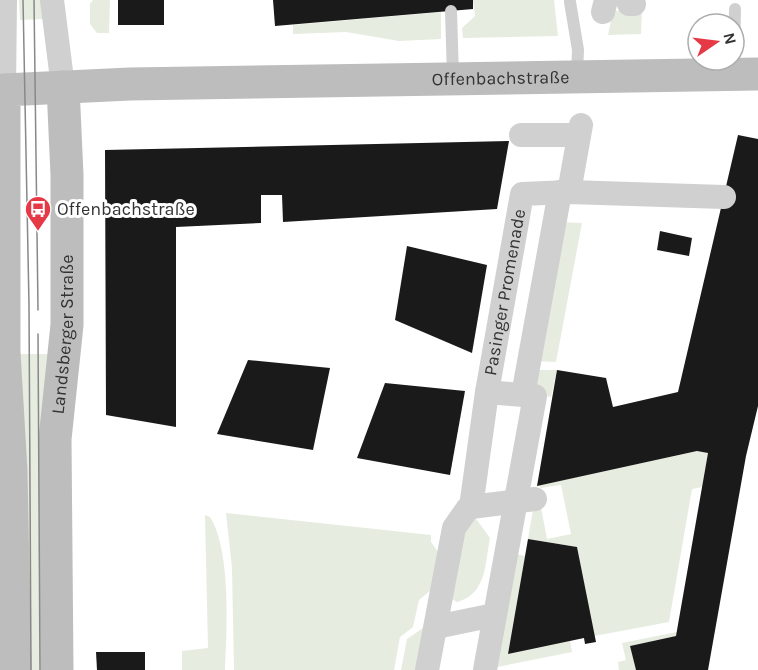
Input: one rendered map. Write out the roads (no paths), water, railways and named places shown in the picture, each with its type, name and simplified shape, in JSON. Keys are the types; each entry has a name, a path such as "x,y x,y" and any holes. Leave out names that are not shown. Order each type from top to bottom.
{"street":[{"path":"5,0 2,90 4,352 12,471 15,670"},
{"name":"Landsberger Straße","path":"52,0 63,87 67,175 67,325 55,438 57,670"},
{"name":"Offenbachstraße","path":"2,90 577,78 686,71"},
{"name":"Pasinger Promenade","path":"487,392 523,395 564,192 580,130 521,135"},
{"name":"Pasinger Promenade","path":"428,670 454,528 471,507 487,392 522,194 564,192 724,196"},
{"path":"485,670 494,615 525,501 535,396 523,395"},
{"path":"471,507 525,501"},
{"path":"436,627 494,615"}],"lane":[{"path":"570,2 578,50 577,78"},
{"path":"451,11 453,81"}],"tram line":[{"path":"23,0 29,305 31,670"},
{"path":"34,0 38,310"},
{"path":"38,334 40,670"}],"place":[{"name":"Offenbachstraße","path":"38,232"}]}
